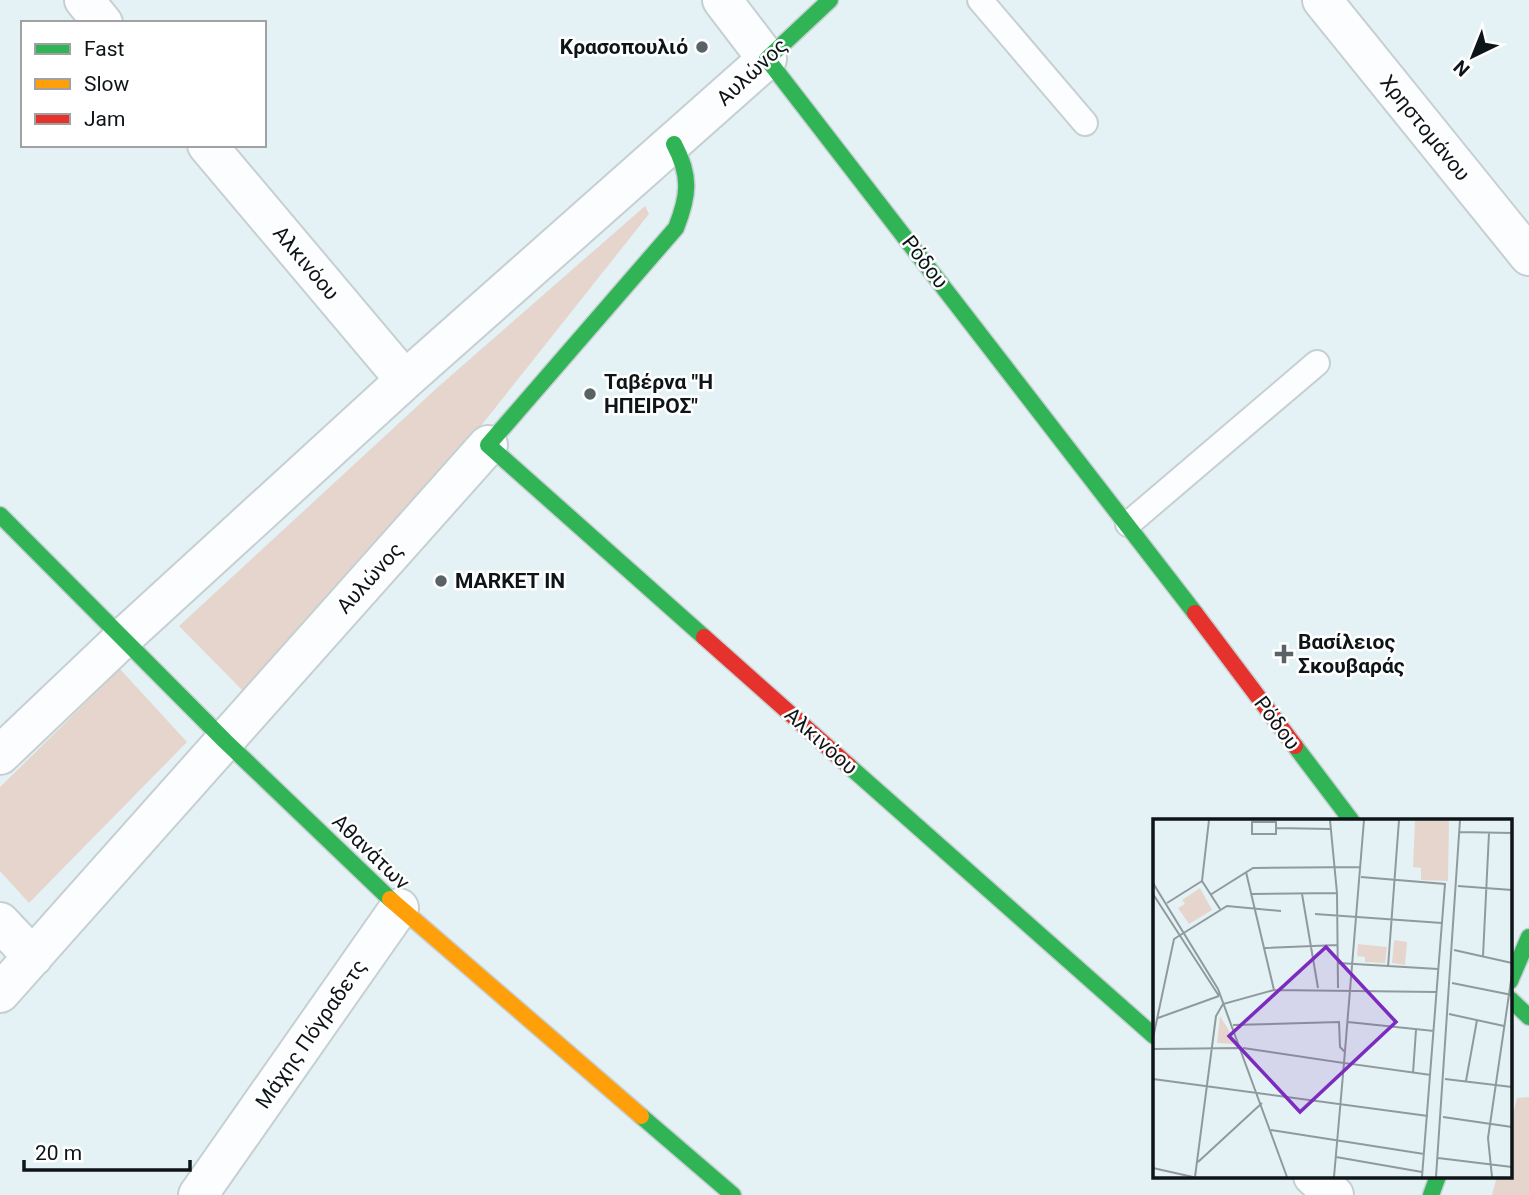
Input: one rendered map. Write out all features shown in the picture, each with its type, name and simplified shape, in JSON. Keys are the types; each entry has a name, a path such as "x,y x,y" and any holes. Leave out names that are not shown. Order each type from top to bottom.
{"street":[{"path":"84,0 101,21"},
{"name":"Ρόδου","path":"722,0 1128,524 1349,819"},
{"name":"Αυλώνος","path":"0,755 122,638 405,380 674,144 830,0"},
{"name":"Χρηστομάνου","path":"1322,0 1529,256"},
{"name":"Αυλώνος","path":"0,993 488,445 676,228 689,194 688,168 674,144"},
{"name":"Αλκινόου","path":"209,147 405,380"},
{"name":"Αλκινόου","path":"488,445 1153,1035"},
{"name":"Αθανάτων","path":"0,515 225,741 399,908 733,1195"},
{"name":"Μάχης Πόγραδετς","path":"198,1195 399,908"},
{"path":"0,922 33,957"},
{"path":"1512,976 1529,937"},
{"path":"1512,1001 1529,1017"},
{"path":"1314,1178 1334,1195"},
{"path":"1431,1195 1437,1178"}],"lane":[{"path":"980,0 1085,122"},
{"path":"1128,524 1317,363"}],"shaded area":[{"path":"645,206 649,214 480,427 246,694 179,626 438,387"},
{"path":"120,669 187,742 29,903 0,871 0,787"},
{"path":"1529,1097 1529,1195 1492,1195 1496,1178 1512,1178 1512,1118 1517,1098"}],"traffic: fast":[{"path":"830,0 767,59 1195,613"},
{"path":"674,144 686,176 686,195 676,228 488,445 704,637"},
{"path":"0,515 225,741 390,899"},
{"path":"1295,746 1350,819"},
{"path":"849,766 1153,1035"},
{"path":"1512,976 1529,937"},
{"path":"1512,1001 1529,1017"},
{"path":"641,1116 733,1195"},
{"path":"1431,1195 1437,1178"}],"traffic: slow":[{"path":"390,899 641,1116"}],"traffic: jam":[{"path":"1195,613 1295,746"},
{"path":"704,637 849,766"}],"place":[{"name":"Κρασοπουλιό","path":"702,47"},
{"name":"Ταβέρνα \"Η ΗΠΕΙΡΟΣ\"","path":"590,394"},
{"name":"MARKET IN","path":"441,581"},
{"name":"Βασίλειος Σκουβαράς","path":"1284,654"}]}
